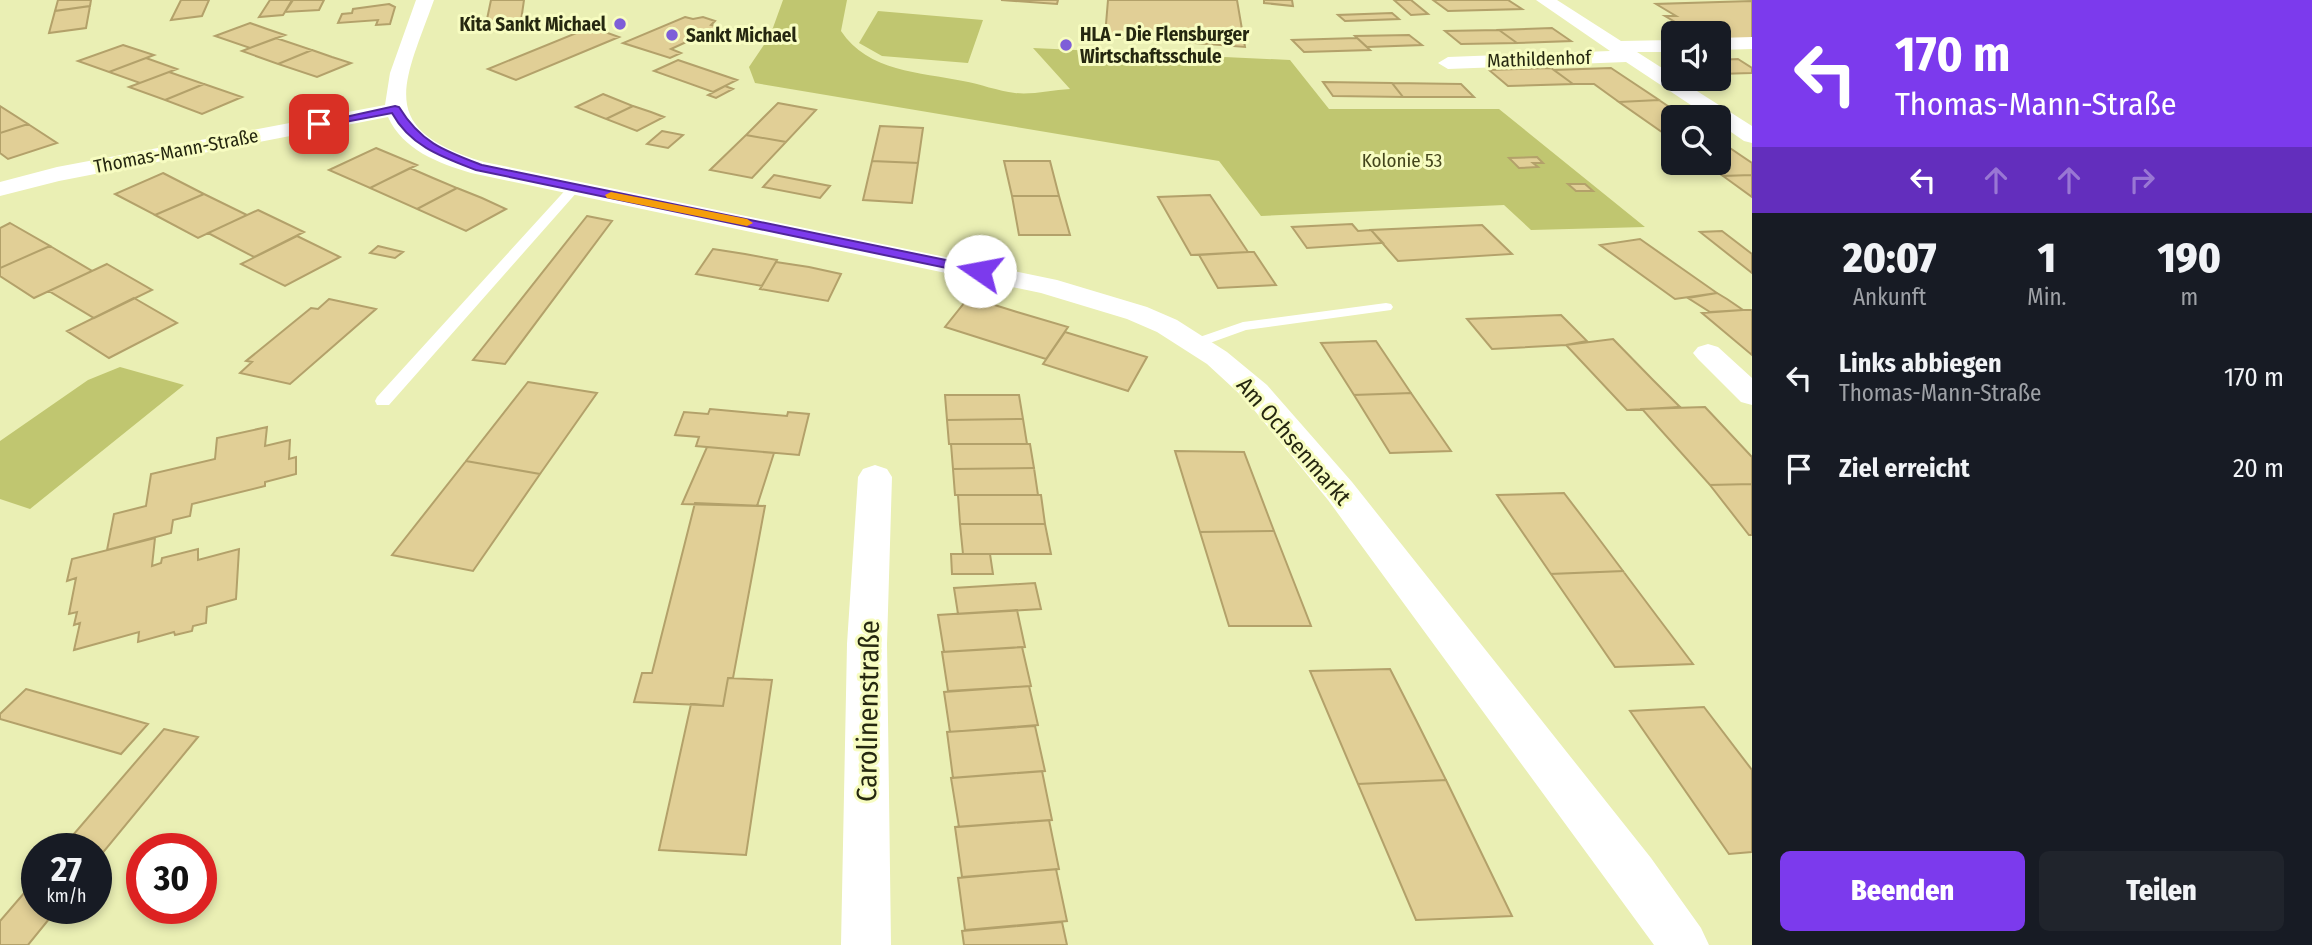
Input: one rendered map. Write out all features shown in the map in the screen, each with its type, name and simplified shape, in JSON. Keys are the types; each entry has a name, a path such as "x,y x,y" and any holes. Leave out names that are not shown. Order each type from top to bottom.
{"street":[{"path":"395,109 406,55 425,0"},
{"path":"1545,0 1752,136"},
{"path":"1731,44 1752,44"},
{"name":"Mathildenhof","path":"1448,63 1661,47"},
{"name":"Am Ochsenmarkt","path":"395,109 403,124 430,148 453,160 480,168 1047,286 1137,313 1196,343 1256,392 1340,491 1684,945"},
{"name":"Thomas-Mann-Straße","path":"0,189 57,174 395,109"},
{"path":"1708,353 1752,395"},
{"name":"Carolinenstraße","path":"866,945 867,644 875,477"}],"lane":[{"path":"383,401 574,188"},
{"path":"1196,343 1243,326 1386,306"}],"green space":[{"name":"Kolonie 53","path":"783,0 847,0 841,31 852,45 865,55 896,68 1009,92 1070,89 1033,48 1290,60 1329,109 1499,109 1645,227 1531,230 1504,205 1261,216 1219,161 755,83 749,67 770,36"},
{"path":"878,11 983,20 968,63 882,56 859,43"},
{"path":"120,367 184,385 30,509 0,499 0,441 88,380"}],"building":[{"path":"58,0 91,0 90,6 55,11"},
{"path":"181,0 209,0 202,16 171,20"},
{"path":"270,0 293,0 283,15 259,17"},
{"path":"292,0 324,0 319,10 285,12"},
{"path":"491,0 524,0 521,21 486,24"},
{"path":"1001,0 1058,0 1057,4"},
{"path":"1108,0 1237,0 1245,47 1105,36"},
{"path":"1264,0 1292,0 1293,6 1264,3"},
{"path":"1394,0 1411,0 1428,14 1411,15"},
{"path":"1433,0 1508,0 1522,9 1448,11"},
{"path":"1752,1 1752,40 1731,41 1731,21 1674,21 1665,16 1676,16 1656,4"},
{"path":"389,4 395,7 390,24 376,25 378,20 338,23 342,14 352,13 353,9"},
{"path":"90,6 86,28 49,33 55,11"},
{"path":"1392,13 1399,19 1345,21 1338,15"},
{"name":"Sankt Michael","path":"685,17 703,17 715,21 711,25 719,27 671,49 681,53 670,58 623,43"},
{"path":"250,23 285,35 250,48 215,36"},
{"path":"591,27 619,37 516,80 488,69"},
{"path":"1552,28 1571,41 1517,43 1499,30"},
{"path":"1499,30 1517,43 1461,44 1445,31"},
{"path":"1409,35 1422,45 1367,47 1355,36"},
{"path":"276,38 312,50 278,64 242,51"},
{"path":"1357,38 1370,50 1304,52 1292,40"},
{"path":"123,45 154,55 109,72 78,61"},
{"path":"312,50 351,63 317,77 278,64"},
{"path":"146,58 177,69 140,83 109,72"},
{"path":"1731,59 1738,59 1752,68 1752,73 1731,74"},
{"path":"678,60 737,80 713,92 654,71"},
{"path":"1551,68 1573,84 1508,86 1489,70"},
{"path":"1611,68 1659,100 1619,102 1594,84 1573,84 1554,70"},
{"path":"169,72 204,84 165,100 129,87"},
{"path":"1323,82 1392,83 1403,97 1333,96"},
{"path":"1392,83 1461,84 1474,97 1403,97"},
{"path":"204,84 242,97 202,114 165,100"},
{"path":"725,86 733,89 716,98 708,95"},
{"path":"603,94 633,106 606,119 576,107"},
{"path":"1659,100 1666,105 1661,105 1661,131 1619,102"},
{"path":"778,103 816,110 786,142 746,135"},
{"path":"0,106 28,124 0,133"},
{"path":"633,106 664,117 637,131 606,119"},
{"path":"28,124 57,143 8,159 0,153 0,133"},
{"path":"880,126 923,128 918,163 872,161"},
{"path":"662,131 683,135 668,148 647,144"},
{"path":"746,135 786,142 752,178 710,170"},
{"path":"376,148 417,165 370,188 329,170"},
{"path":"1731,149 1752,163 1752,175 1723,176 1731,175"},
{"path":"1537,157 1543,163 1533,163 1538,167 1519,168 1509,158"},
{"path":"872,161 918,163 912,203 863,200"},
{"path":"1004,161 1050,161 1059,196 1012,196"},
{"path":"410,168 457,188 417,209 370,188"},
{"path":"163,173 204,194 155,215 115,194"},
{"path":"774,175 830,186 820,198 763,187"},
{"path":"1752,175 1752,197 1723,176"},
{"path":"1568,184 1585,184 1593,191 1576,191"},
{"path":"457,188 506,209 466,231 417,209"},
{"path":"204,194 247,215 198,238 155,215"},
{"path":"1210,195 1248,252 1191,255 1158,197"},
{"path":"1012,196 1059,196 1070,235 1019,235"},
{"path":"258,210 304,232 254,257 208,233"},
{"path":"587,216 612,221 505,364 473,360"},
{"path":"10,223 50,246 0,268 0,228"},
{"path":"1352,224 1358,231 1371,230 1383,243 1307,248 1292,227"},
{"path":"1482,225 1512,254 1398,261 1371,230"},
{"path":"1722,231 1752,254 1752,273 1700,232"},
{"path":"297,236 340,257 285,286 241,264"},
{"path":"1640,239 1717,293 1675,299 1600,245"},
{"path":"50,246 92,271 34,298 0,276 0,268"},
{"path":"378,246 403,252 395,258 370,253"},
{"path":"713,249 777,260 762,286 696,274"},
{"path":"1254,252 1276,285 1218,288 1199,255"},
{"path":"776,262 841,274 828,301 760,289"},
{"path":"107,264 152,290 94,318 49,291"},
{"path":"1717,293 1743,310 1710,312 1688,298"},
{"path":"969,297 1068,327 1046,359 945,327"},
{"path":"134,298 177,323 109,358 67,331"},
{"path":"329,299 376,309 290,384 240,373 252,362 246,361 311,308 318,309"},
{"path":"1743,310 1752,310 1752,355 1702,313"},
{"path":"1561,315 1587,341 1566,345 1492,349 1467,319"},
{"path":"1065,332 1147,357 1128,391 1043,364"},
{"path":"1613,339 1680,407 1627,410 1566,345"},
{"path":"1376,341 1411,393 1354,395 1321,343"},
{"path":"528,382 597,393 540,474 466,461"},
{"path":"1411,393 1451,451 1390,453 1354,395"},
{"path":"945,395 1019,395 1023,419 947,420"},
{"path":"1705,407 1752,457 1752,484 1710,485 1642,409"},
{"path":"710,409 787,416 788,412 809,414 799,455 696,446 699,437 675,435 684,412 708,414"},
{"path":"1023,419 1027,444 949,444 947,420"},
{"path":"267,427 265,446 290,440 289,459 296,457 296,474 265,482 265,486 192,504 190,516 173,520 171,533 107,550 114,514 146,506 151,474 215,459 217,438"},
{"path":"951,444 1030,444 1034,468 953,469"},
{"path":"707,447 774,453 757,506 682,504"},
{"path":"1175,451 1244,452 1274,531 1200,532"},
{"path":"466,461 540,474 473,571 392,555"},
{"path":"1034,468 1038,495 955,495 953,469"},
{"path":"1752,484 1752,535 1749,535 1710,485"},
{"path":"1564,493 1623,571 1551,574 1497,495"},
{"path":"958,495 1041,495 1045,524 960,524"},
{"path":"695,503 765,506 733,678 728,678 723,706 634,702 642,673 652,673"},
{"path":"960,524 1045,524 1051,554 963,554"},
{"path":"1274,531 1311,626 1229,626 1200,532"},
{"path":"155,538 152,566 161,563 162,558 198,549 198,560 239,549 236,599 207,607 206,623 193,626 192,631 175,635 174,632 138,642 139,632 74,650 80,623 74,625 77,612 69,614 76,578 67,581 72,559"},
{"path":"951,554 990,554 993,574 952,574"},
{"path":"1623,571 1693,664 1615,667 1551,574"},
{"path":"1035,583 1041,609 958,614 954,588"},
{"path":"1017,610 1025,647 944,652 938,615"},
{"path":"1022,647 1031,686 948,691 942,652"},
{"path":"1390,669 1446,780 1358,784 1310,671"},
{"path":"728,678 772,680 746,855 659,850 691,704 723,706"},
{"path":"1029,686 1038,725 950,732 944,692"},
{"path":"26,689 148,724 121,754 0,719 0,714"},
{"path":"1704,707 1752,770 1752,852 1729,854 1630,711"},
{"path":"1035,726 1045,771 953,778 947,732"},
{"path":"164,729 198,737 112,842 112,833 75,833"},
{"path":"1042,771 1052,820 959,827 951,778"},
{"path":"1446,780 1512,916 1416,920 1358,784"},
{"path":"1049,820 1059,869 962,877 955,827"},
{"path":"1056,869 1067,921 965,930 958,878"},
{"path":"21,897 21,924 45,924 28,945 0,945 0,921"},
{"path":"1062,922 1067,945 964,945 962,931"}],"slow traffic":[{"path":"611,195 747,223"}],"place":[{"name":"Kita Sankt Michael","path":"620,24"},
{"name":"Sankt Michael","path":"672,35"},
{"name":"HLA - Die Flensburger Wirtschaftsschule","path":"1066,45"}],"route":[{"path":"319,124 395,109 403,124 430,148 453,160 480,168 980,271"}]}
